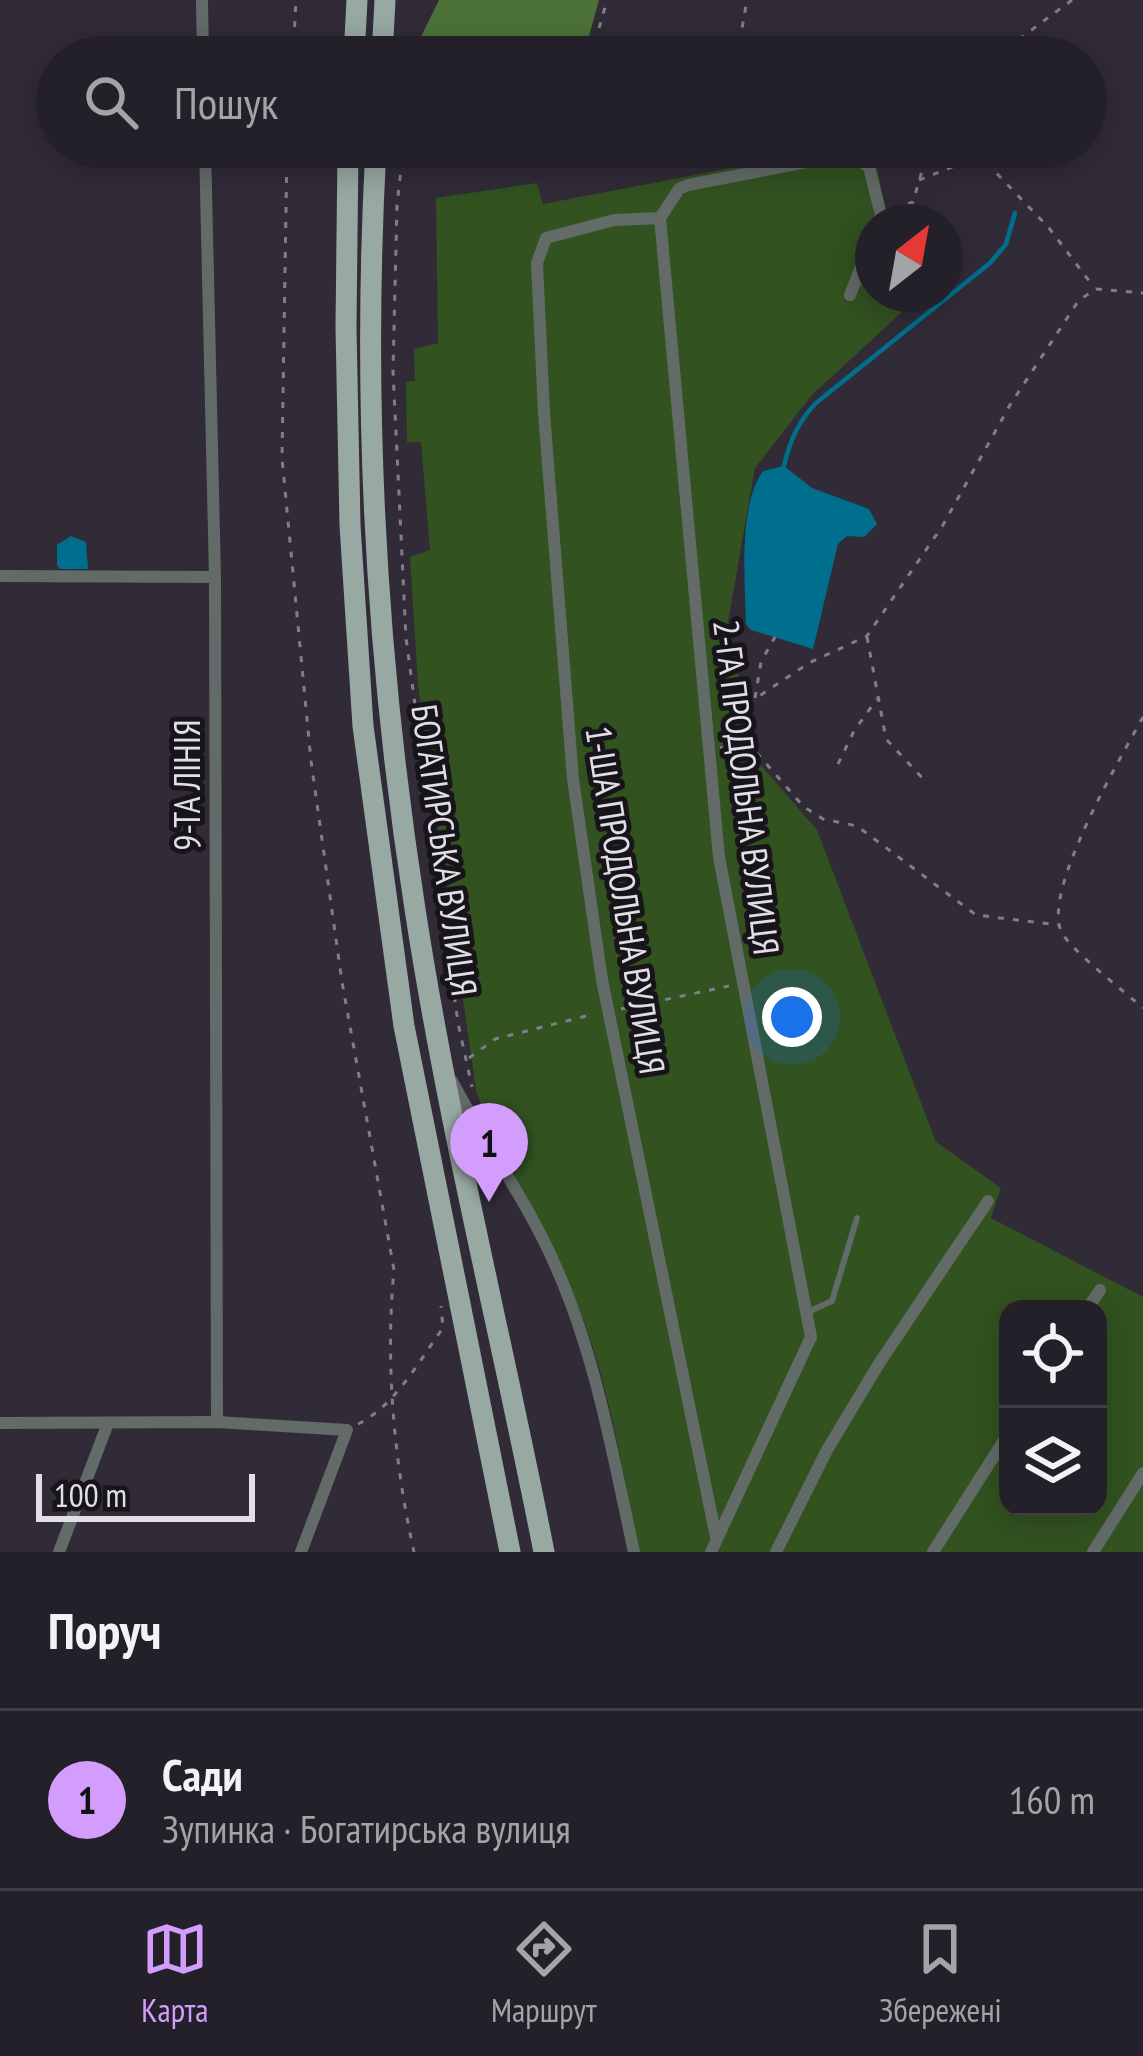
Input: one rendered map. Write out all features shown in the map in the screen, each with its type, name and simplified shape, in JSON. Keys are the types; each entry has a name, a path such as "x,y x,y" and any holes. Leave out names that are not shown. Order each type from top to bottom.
{"main road":[{"path":"355,36 357,0"},
{"path":"383,36 386,0"},
{"name":"БОГАТИРСЬКА ВУЛИЦЯ","path":"348,168 350,525 363,725 404,1026 510,1552"},
{"name":"БОГАТИРСЬКА ВУЛИЦЯ","path":"376,168 375,518 415,908 544,1552"}],"street":[{"path":"202,0 203,36"},
{"name":"9-ТА ЛІНІЯ","path":"205,168 215,577 217,1422"},
{"path":"660,218 679,189 688,185 776,168"},
{"path":"869,168 877,204"},
{"name":"1-ША ПРОДОЛЬНА ВУЛИЦЯ","path":"660,218 614,220 546,238 537,263 573,779 605,995 716,1537"},
{"name":"2-ГА ПРОДОЛЬНА ВУЛИЦЯ","path":"660,218 719,857 811,1337 711,1552"},
{"path":"850,295 855,282"},
{"path":"0,576 215,577"},
{"path":"443,1063 558,1271 598,1391 634,1552"},
{"path":"776,1552 827,1450 880,1362 988,1202"},
{"path":"1094,1300 1100,1290"},
{"path":"0,1424 217,1422 346,1430 301,1552"},
{"path":"58,1552 108,1423"},
{"path":"933,1552 999,1448"},
{"path":"1093,1552 1143,1473"}],"lane":[{"path":"806,1312 832,1301 857,1218"}],"path":[{"path":"293,36 296,0"},
{"path":"597,36 607,0"},
{"path":"741,36 747,0"},
{"path":"1023,36 1072,0"},
{"path":"287,168 282,458 311,760 342,982 394,1270 390,1312 400,1489 414,1552"},
{"path":"403,168 397,205 393,371 406,638 458,1023 473,1093"},
{"path":"909,204 923,168"},
{"path":"920,180 950,168"},
{"path":"992,168 1049,227 1096,289"},
{"path":"704,726 866,635 943,525 1010,405 1079,300 1096,289 1143,293"},
{"path":"866,635 886,740 927,783"},
{"path":"754,700 761,662 775,637"},
{"path":"838,764 878,698"},
{"path":"734,713 735,724 752,747 804,807 824,819 857,826 976,915 1059,926"},
{"path":"1143,717 1070,861 1055,911 1062,936 1143,1008"},
{"path":"707,750 752,747"},
{"path":"346,1430 371,1418 443,1328 438,1291"}],"green space":[{"path":"439,0 599,0 589,36 421,36"},
{"path":"731,168 877,168 884,204 855,204 855,312 902,312 812,395 755,468 728,622 753,756 817,830 936,1142 1001,1188 991,1218 1143,1297 1143,1552 639,1552 612,1420 584,1323 496,1143 476,1090 418,685 410,557 430,550 421,442 407,442 406,382 415,381 414,349 438,343 436,198 537,183 543,204"}],"water":[{"path":"784,466 812,488 869,509 877,524 864,537 847,536 838,544 813,649 751,630 746,624 745,545 750,504 763,471"},
{"path":"71,536 86,542 88,569 57,565 57,545"}],"waterway":[{"path":"784,466 795,432 816,403 990,263 1006,244 1015,213"}],"place":[{"name":"Сади","path":"489,1202"}]}
